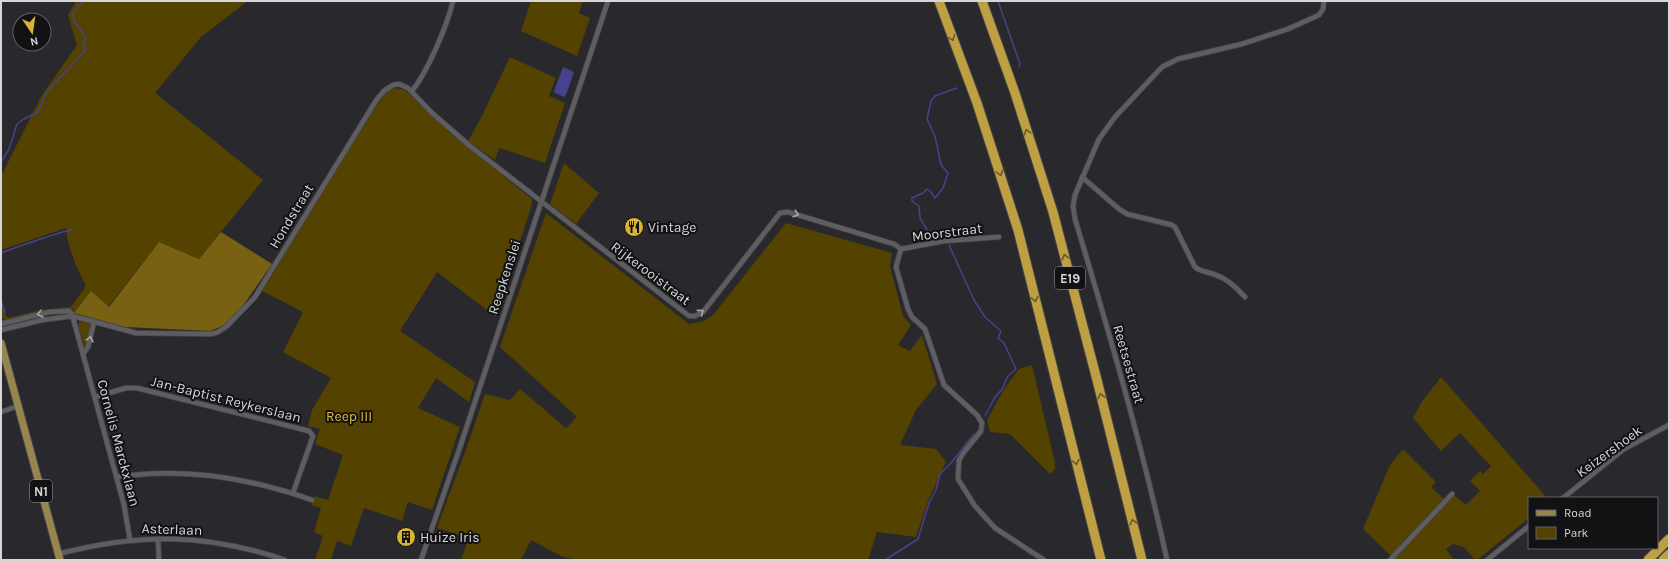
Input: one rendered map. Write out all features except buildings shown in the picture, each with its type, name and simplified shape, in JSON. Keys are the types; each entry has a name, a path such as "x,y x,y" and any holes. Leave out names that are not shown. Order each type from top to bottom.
{"highway":[{"path":"939,1 977,104 1018,230 1101,560"},
{"name":"E19","path":"982,1 1015,93 1053,212 1142,560"},
{"path":"1648,560 1669,539"},
{"path":"1663,560 1669,554"}],"main road":[{"name":"N1","path":"1,343 59,557"}],"street":[{"path":"412,91 418,83 439,39 454,1"},
{"name":"Reepkenslei","path":"421,560 608,1"},
{"name":"Reetsestraat","path":"1167,560 1138,435 1074,212 1074,201 1092,152 1106,129 1162,67 1178,59 1226,49 1277,33 1322,12 1324,1"},
{"name":"Hondstraat","path":"1,330 46,319 73,316 136,333 206,334 216,333 224,329 255,297 300,221 382,92 396,84 405,86 412,91"},
{"name":"Rijkerooistraat","path":"412,91 432,113 460,137 541,202 689,316 695,316 703,312 780,213 788,212 894,244 901,249"},
{"path":"1082,177 1119,209 1128,214 1172,224 1175,227 1195,267 1201,271 1222,278 1239,290 1245,297"},
{"name":"Moorstraat","path":"999,238 944,241 901,249 896,267 908,310 912,317 925,329 944,385 977,415 982,423 981,431 959,460 958,479 975,506 995,528 1044,560"},
{"name":"Hondstraat","path":"1,324 49,312 69,311 73,316"},
{"name":"Cornelis Marckxlaan","path":"73,316 126,511 130,540"},
{"path":"83,354 88,347 94,322"},
{"name":"Jan-Baptist Reykerslaan","path":"95,396 126,388 137,388 309,431 313,436 293,493"},
{"path":"1,412 18,406"},
{"name":"Keizershoek","path":"1564,497 1614,457 1638,441 1669,425"},
{"path":"117,477 164,474 205,475 243,481 293,493 312,500"},
{"path":"1390,560 1452,494"},
{"path":"1487,560 1528,527"},
{"path":"158,539 159,560"},
{"name":"Asterlaan","path":"59,557 97,545 130,540 183,539 217,542 251,549 282,560"}],"green space":[{"path":"76,1 248,1 201,37 155,93 263,180 199,259 159,242 108,307 91,291 74,313 73,309 49,310 6,320 3,319 1,298 5,315 8,318 40,310 71,307 86,286 73,258 66,228 1,250 1,176 42,95 77,45 68,15"},
{"path":"531,1 583,1 579,13 590,18 577,56 521,31"},
{"path":"510,57 556,78 549,96 565,103 545,163 499,148 495,160 468,141 482,116"},
{"name":"Reep III","path":"395,88 405,90 450,133 532,199 532,204 496,317 437,272 400,331 475,382 469,402 436,378 418,408 460,427 432,510 408,502 402,521 364,508 351,546 337,541 331,560 315,560 323,536 314,532 321,508 311,505 314,496 328,500 343,455 315,444 320,429 308,426 312,410 331,378 283,352 303,312 262,291 370,115 387,91"},
{"path":"564,163 599,193 576,224 550,204"},
{"path":"546,213 689,324 704,321 713,315 786,223 892,253 890,266 903,316 911,325 898,345 910,351 922,335 937,384 916,410 900,445 936,449 946,462 928,501 916,537 877,532 868,560 579,560 563,557 531,540 521,560 461,560 469,538 437,528 485,394 510,400 520,389 566,428 577,417 500,347"},
{"path":"82,321 90,323 91,326 85,348 78,325 79,322"},
{"path":"1032,365 1055,463 1055,469 1050,474 1010,434 990,432 987,420 1004,389 1019,369"},
{"path":"1441,377 1546,497 1528,497 1528,519 1477,560 1475,560 1464,547 1453,544 1446,549 1454,560 1392,560 1454,495 1466,505 1480,491 1470,481 1480,471 1483,474 1491,466 1460,433 1441,451 1413,418 1421,403"},
{"path":"1403,449 1436,482 1431,487 1444,499 1391,556 1363,529 1390,465"}],"shaded area":[{"path":"563,67 574,72 564,97 555,93 554,91"},
{"path":"221,232 272,264 238,313 225,325 210,331 125,327 74,313 91,291 109,307 159,242 199,259"}],"waterway":[{"path":"1,162 9,149 17,124 38,112 46,93 85,51 83,45 86,37 74,21 73,13 83,1"},
{"path":"998,1 1020,64 1019,67"},
{"path":"932,238 920,218 919,206 912,201 912,198 923,193 927,189 935,198 943,188 948,173 941,165 935,136 927,119 931,101 935,96 957,88"},
{"path":"1,253 73,229"},
{"path":"949,245 974,300 985,317 1001,331 998,338 1004,343 1016,369 1008,376 1002,389 994,399 985,416"},
{"path":"1,300 5,313"},
{"path":"885,560 918,539 929,503 936,490 940,474 951,463 974,434"}],"place":[{"name":"Vintage","path":"634,227"},
{"name":"Huize Iris","path":"406,537"}]}
